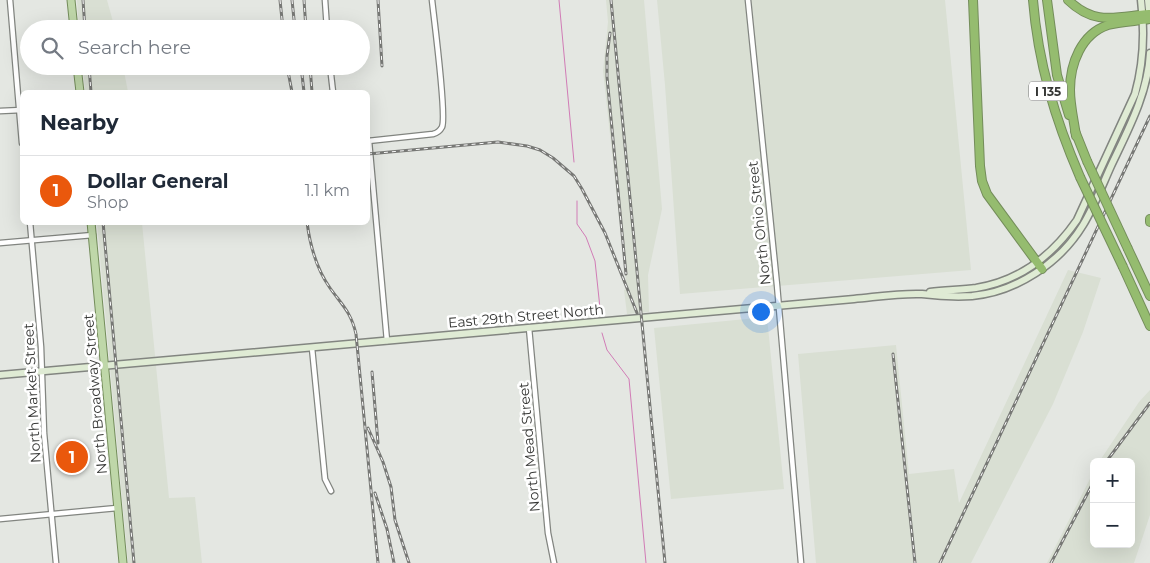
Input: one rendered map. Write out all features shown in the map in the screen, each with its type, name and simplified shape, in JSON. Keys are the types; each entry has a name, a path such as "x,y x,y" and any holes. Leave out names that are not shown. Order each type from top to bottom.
{"highway":[{"path":"972,0 982,181 987,194 1042,265"},
{"name":"I 135","path":"1033,0 1046,83 1062,136 1079,178 1087,190 1150,326"},
{"name":"I 135","path":"1047,0 1057,75 1064,102 1087,161 1150,296"},
{"path":"1068,0 1081,12 1100,19 1147,18"},
{"path":"1076,136 1070,91 1075,59 1082,46 1089,36 1109,25 1147,18"}],"main road":[{"path":"71,0 73,20"},
{"path":"78,75 80,90"},
{"name":"North Broadway Street","path":"91,225 122,563"}],"street":[{"path":"10,0 20,100"},
{"path":"325,0 326,20"},
{"path":"370,141 433,134 440,130 444,120 432,0"},
{"name":"North Ohio Street","path":"748,0 779,306 801,563"},
{"path":"1141,0 1147,18"},
{"path":"1042,265 1044,259 1064,238 1076,220 1127,114 1141,73 1148,0"},
{"path":"1042,265 1061,253 1084,224 1127,132 1148,78 1150,52"},
{"path":"331,75 333,90"},
{"path":"0,111 20,110"},
{"path":"370,162 387,341"},
{"name":"North Market Street","path":"30,225 42,372 44,433 56,563"},
{"path":"0,243 92,235"},
{"name":"East 29th Street North","path":"0,375 924,294 976,288 999,283 1042,265"},
{"name":"North Mead Street","path":"529,328 548,533 554,563"},
{"path":"312,348 325,479 331,491"},
{"path":"0,519 118,508"}],"shaded area":[{"path":"77,0 107,0 113,20 78,20"},
{"path":"606,0 644,0 662,209 648,275 649,312 627,314 624,290 627,289 603,71 608,22"},
{"path":"657,0 945,0 971,270 680,294"},
{"path":"84,75 125,75 128,90 85,90"},
{"path":"97,225 142,225 169,498 195,497 202,563 128,563"},
{"path":"1068,270 1101,278 1083,332 1053,404 971,563 816,563 798,354 896,345 909,474 954,469 959,503"},
{"path":"767,317 784,489 671,499 654,328"},
{"path":"1150,390 1150,515 1134,563 1047,563 1090,479 1090,548 1135,548 1135,458 1102,458 1139,402"}],"waterway":[{"path":"559,0 574,162"},
{"path":"577,201 577,224 586,237 595,261 600,308"},
{"path":"602,333 607,350 629,379 646,563"}],"railway":[{"path":"83,0 84,20"},
{"path":"280,0 282,20"},
{"path":"292,0 294,20"},
{"path":"304,0 305,20"},
{"path":"378,0 382,66"},
{"path":"611,0 665,563"},
{"path":"610,33 607,77 626,274"},
{"path":"90,75 91,90"},
{"path":"289,75 292,90"},
{"path":"302,75 304,90"},
{"path":"311,75 312,90"},
{"path":"940,563 1150,116"},
{"path":"370,154 498,142 540,150 553,158 574,176 582,189 605,233 637,313"},
{"path":"103,225 134,563"},
{"path":"308,225 317,265 330,288 349,314 356,334 378,563"},
{"path":"893,354 915,563"},
{"path":"372,372 378,443"},
{"path":"1109,458 1150,403"},
{"path":"368,428 383,462 391,487 395,520 409,563"},
{"path":"1051,563 1090,489"},
{"path":"375,493 387,529 394,563"}],"place":[{"name":"Dollar General","path":"72,457"}]}
